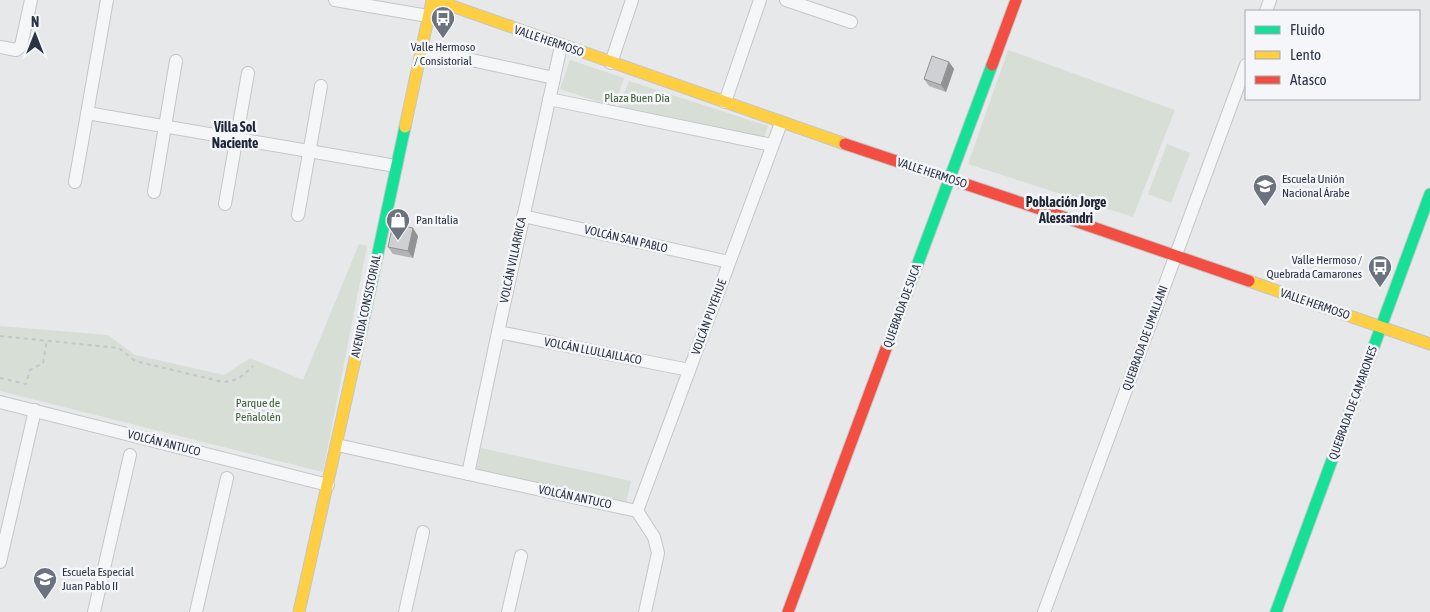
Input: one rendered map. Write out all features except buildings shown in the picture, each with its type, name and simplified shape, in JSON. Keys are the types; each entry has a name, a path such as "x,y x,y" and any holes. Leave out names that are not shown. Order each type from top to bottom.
{"street":[{"path":"0,47 16,50 21,46 31,0"},
{"path":"75,182 107,0"},
{"path":"335,0 428,16"},
{"name":"AVENIDA CONSISTORIAL","path":"299,612 433,0"},
{"name":"VALLE HERMOSO","path":"433,0 781,123 949,178 1430,344"},
{"path":"611,63 632,0"},
{"path":"725,102 760,0"},
{"path":"786,0 852,22"},
{"name":"QUEBRADA DE SUCA","path":"788,612 1016,0"},
{"name":"VOLCÁN VILLARRICA","path":"468,474 561,46"},
{"path":"421,49 554,78"},
{"path":"154,192 176,61"},
{"name":"QUEBRADA DE UMALLANI","path":"1044,612 1245,68"},
{"path":"225,204 248,73"},
{"path":"298,215 321,86"},
{"path":"549,99 772,145"},
{"path":"87,113 396,166"},
{"name":"VOLCÁN PUYEHUE","path":"637,511 781,123"},
{"name":"QUEBRADA DE CAMARONES","path":"1276,612 1430,194"},
{"name":"VOLCÁN SAN PABLO","path":"523,216 729,262"},
{"name":"VOLCÁN LLULLAILLACO","path":"498,332 689,370"},
{"name":"VOLCÁN ANTUCO","path":"0,402 328,485"},
{"path":"0,562 36,410"},
{"name":"VOLCÁN ANTUCO","path":"337,445 637,511"},
{"path":"94,612 130,454"},
{"path":"196,612 227,478"},
{"path":"637,511 654,538 658,553 645,612"},
{"path":"406,612 423,532"},
{"path":"508,612 521,556"}],"path":[{"path":"0,336 119,348 135,361 223,382 234,381 243,376 253,366"},
{"path":"0,378 26,384 30,370 43,363 48,340"}],"green space":[{"path":"1008,50 1175,110 1133,217 968,164"},
{"path":"570,60 624,78 614,107 560,89"},
{"name":"Plaza Buen Día","path":"629,81 768,126 764,138 618,108"},
{"path":"1167,144 1190,153 1171,203 1148,194"},
{"name":"Parque de Peñalolén","path":"359,244 367,246 323,472 0,391 0,326 108,335 135,355 224,375 250,358 303,380"},
{"path":"481,448 631,481 626,503 476,471"}],"traffic: fast":[{"path":"890,338 992,65"},
{"path":"358,346 405,127"},
{"path":"1276,612 1430,194"}],"traffic: slow":[{"path":"405,127 432,0"},
{"path":"435,0 845,144"},
{"path":"1249,281 1430,344"},
{"path":"299,612 358,346"}],"traffic: jam":[{"path":"992,65 1016,0"},
{"path":"845,144 1249,281"},
{"path":"788,612 890,338"}],"place":[{"name":"Valle Hermoso / Consistorial","path":"443,39"},
{"name":"Escuela Unión Nacional Árabe","path":"1265,207"},
{"name":"Pan Italia","path":"398,241"},
{"name":"Valle Hermoso / Quebrada Camarones","path":"1380,288"},
{"name":"Escuela Especial Juan Pablo II","path":"45,600"}],"district":[{"name":"Villa Sol Naciente","path":"235,136"},
{"name":"Población Jorge Alessandri","path":"1066,210"}]}
